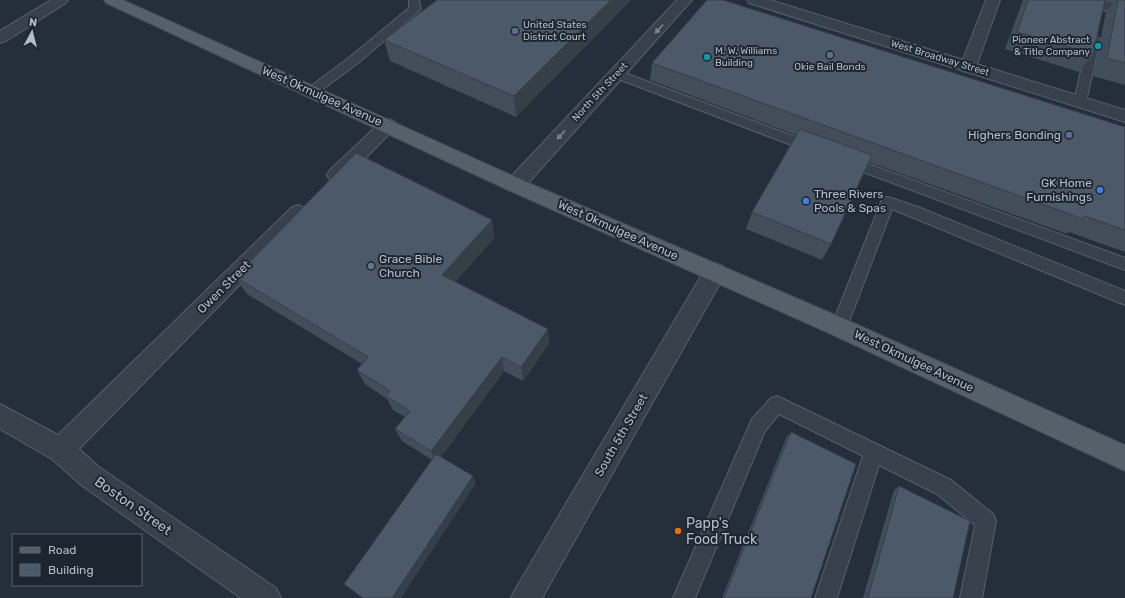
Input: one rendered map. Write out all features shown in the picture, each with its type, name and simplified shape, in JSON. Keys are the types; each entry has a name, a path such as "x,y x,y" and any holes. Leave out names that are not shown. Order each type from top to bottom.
{"main road":[{"name":"West Okmulgee Avenue","path":"111,0 311,92 388,125 515,185 839,327 1125,458"}],"street":[{"path":"0,38 61,0"},
{"name":"North 5th Street","path":"515,185 685,0"},
{"name":"West Broadway Street","path":"754,0 1125,116"},
{"path":"968,67 993,0"},
{"path":"1084,0 1099,17 1125,11"},
{"name":"Owen Street","path":"61,450 388,125"},
{"name":"South 5th Street","path":"526,598 715,272"},
{"name":"Boston Street","path":"0,416 61,450 90,476 266,598"}],"lane":[{"path":"311,92 354,60 415,9 414,0"},
{"path":"1080,102 1099,17"},
{"path":"617,74 1125,264"},
{"path":"839,327 888,202 1125,298"},
{"path":"684,598 758,425 777,404 944,487 986,521 971,598"},
{"path":"826,598 874,452"}],"building":[{"name":"United States District Court","path":"437,0 611,0 514,96 384,40"},
{"path":"707,0 723,0 1125,127 1125,230 1084,216 1083,219 652,63"},
{"path":"1028,0 1105,0 1093,54 1017,32"},
{"path":"1118,0 1125,0 1125,63 1107,58"},
{"name":"Three Rivers Pools & Spas","path":"800,129 872,155 831,244 752,212"},
{"path":"356,153 492,220 442,275 548,329 521,367 502,357 431,451 395,429 410,411 386,396 390,391 357,370 368,357 235,277"},
{"path":"791,432 856,464 811,598 724,598"},
{"path":"436,454 473,476 392,598 363,598 344,584"},
{"path":"899,486 970,521 953,598 868,598"}],"place":[{"name":"United States District Court","path":"515,31"},
{"name":"Pioneer Abstract & Title Company","path":"1098,46"},
{"name":"Okie Bail Bonds","path":"830,55"},
{"name":"M. W. Williams Building","path":"707,57"},
{"name":"Highers Bonding","path":"1069,135"},
{"name":"GK Home Furnishings","path":"1100,190"},
{"name":"Three Rivers Pools & Spas","path":"806,201"},
{"name":"Grace Bible Church","path":"371,266"},
{"name":"Papp's Food Truck","path":"678,531"}]}
